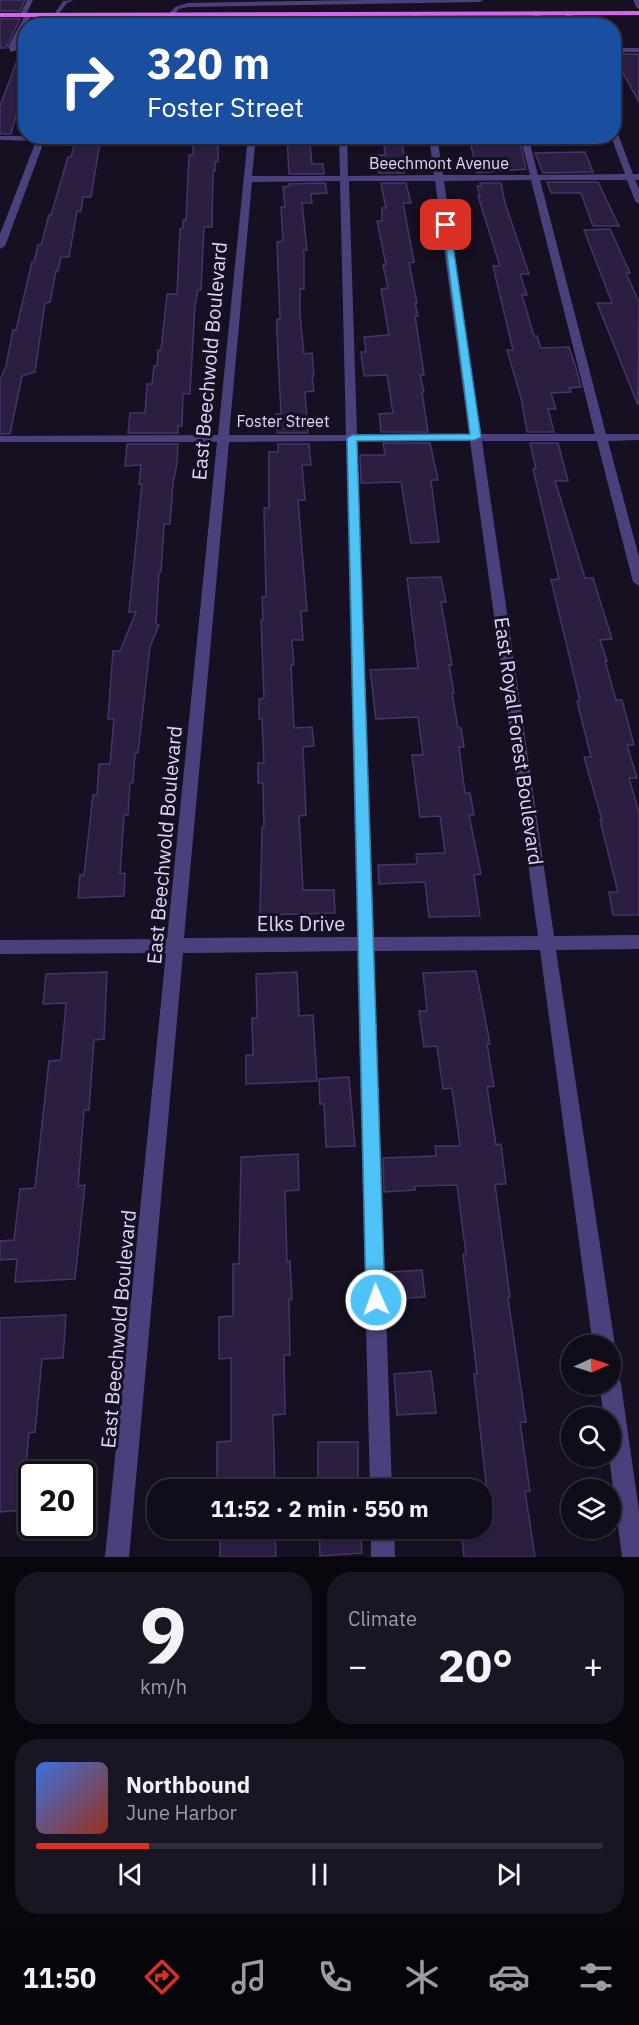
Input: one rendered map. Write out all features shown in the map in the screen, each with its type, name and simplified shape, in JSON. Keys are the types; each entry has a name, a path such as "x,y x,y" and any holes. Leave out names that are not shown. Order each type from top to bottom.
{"main road":[{"path":"38,18 55,15 172,14 639,13"},
{"path":"0,15 18,18"}],"street":[{"path":"27,18 30,0"},
{"path":"55,15 65,2 71,0"},
{"path":"382,0 383,14"},
{"path":"172,14 177,8 188,5 480,0"},
{"path":"636,0 639,7"},
{"path":"536,13 538,18"},
{"path":"568,13 570,18"},
{"path":"263,14 263,18"},
{"path":"416,14 416,18"},
{"path":"10,50 18,36"},
{"path":"10,50 18,46"},
{"path":"10,50 18,50"},
{"path":"621,50 639,50"},
{"path":"0,138 18,138"},
{"path":"0,246 40,144"},
{"name":"East Beechwold Boulevard","path":"117,1557 251,144"},
{"path":"343,144 381,1479"},
{"name":"East Royal Forest Boulevard","path":"434,144 602,1335"},
{"path":"526,144 639,582"},
{"path":"619,144 634,177 639,201"},
{"name":"Beechmont Avenue","path":"248,179 634,177"},
{"name":"Foster Street","path":"0,439 639,437"},
{"name":"Elks Drive","path":"0,947 639,942"},
{"path":"612,1395 634,1557"},
{"path":"382,1539 383,1557"}],"building":[{"path":"0,0 25,0 20,11 0,11"},
{"path":"0,19 18,19 6,48 0,48"},
{"path":"621,54 639,54 639,102 621,70"},
{"path":"18,58 18,109 11,134 0,134 0,106"},
{"path":"75,144 100,144 91,197 83,197 81,211 77,211 69,257 61,257 50,302 45,303 35,372 22,376 10,434 0,434 0,380 6,366 13,330 16,330 32,262 34,262 38,245 41,245 68,157 71,157"},
{"path":"193,144 218,144 218,162 215,162 215,171 213,171 212,227 204,227 201,290 198,290 195,305 190,394 183,394 182,426 178,426 178,433 128,433 130,413 145,413 147,384 152,384 158,350 161,350 167,294 177,294 180,229 183,228 183,220 186,220 189,155 193,155"},
{"path":"287,144 310,145 312,164 323,164 324,174 289,174"},
{"path":"471,144 520,144 526,169 477,173"},
{"path":"384,145 402,145 408,170 404,170 404,173 379,173 375,155 385,155"},
{"path":"585,152 593,172 543,173 535,153"},
{"path":"547,182 598,182 619,226 593,226 581,193 551,193"},
{"path":"325,183 327,193 311,194 312,203 302,203 307,250 304,250 304,289 300,289 300,315 304,354 312,353 314,376 312,376 314,391 305,392 308,433 277,433 276,414 281,414 277,335 277,319 280,319 277,242 283,241 281,207 285,207 283,187 290,186 289,184"},
{"path":"381,183 406,183 411,203 403,203 414,262 409,263 417,303 415,303 418,316 415,316 424,375 420,375 428,432 381,432 379,414 393,413 387,375 364,376 361,352 366,352 364,337 389,335 381,289 388,288 383,265 386,265 377,221 382,221 382,208 386,208"},
{"path":"480,183 501,183 505,203 529,274 520,274 527,295 522,295 534,336 537,336 541,348 569,347 576,368 581,387 569,388 571,392 551,393 556,409 548,409 554,432 527,432 521,398 507,350 513,350 493,266 500,266 478,196 480,196 477,186 481,186"},
{"path":"610,229 630,273 626,273 639,302 638,405 597,303 612,303 584,230"},
{"path":"383,443 430,443 438,480 431,480 439,542 411,543 401,482 361,483 360,455 385,455"},
{"path":"530,443 558,443 568,481 555,481 585,578 593,578 612,639 600,640 616,700 622,700 634,745 627,745 637,778 629,778 639,813 639,915 613,915 609,892 618,892 600,820 602,820 584,757 591,757 551,580 559,579 533,469 536,469"},
{"path":"127,444 178,444 177,464 170,524 164,524 156,624 159,625 150,647 138,753 135,753 133,783 130,783 128,815 124,815 120,874 125,873 124,896 78,898 80,875 84,875 93,795 97,795 99,764 110,764 114,719 108,719 113,651 120,651 136,612 129,612 142,484 139,484 141,465 125,466"},
{"path":"278,444 309,444 311,465 302,465 305,500 298,500 307,611 301,611 303,640 292,640 294,728 312,727 314,746 303,747 306,815 299,816 303,890 334,890 335,913 260,915 262,827 264,827 263,783 258,783 258,763 264,763 259,699 264,698 261,620 263,620 262,597 266,597 264,508 269,508 269,452 278,452"},
{"path":"441,577 446,602 441,602 452,665 449,665 454,693 452,693 464,747 459,747 465,793 470,793 474,815 469,815 481,874 474,875 480,916 429,917 425,882 379,884 378,865 417,864 416,854 445,853 440,816 420,817 412,755 423,755 418,717 376,719 370,670 418,668 407,578"},
{"path":"476,971 490,1044 487,1044 494,1086 487,1087 496,1145 501,1144 506,1184 495,1184 510,1297 508,1298 526,1422 520,1422 530,1491 525,1491 535,1557 464,1557 462,1539 492,1539 492,1479 486,1479 474,1374 477,1374 463,1254 466,1254 457,1185 415,1186 415,1190 384,1192 383,1158 436,1156 435,1146 460,1146 452,1088 443,1089 437,1046 424,1047 419,1011 427,1011 423,973"},
{"path":"107,972 104,1039 94,1040 89,1110 84,1110 78,1186 85,1185 75,1279 15,1282 17,1259 0,1260 0,1241 14,1240 20,1189 35,1188 49,1061 61,1060 66,1003 43,1004 46,974"},
{"path":"297,972 299,1016 313,1015 317,1081 246,1084 246,1055 253,1055 252,1018 257,1018 256,974"},
{"path":"349,1077 355,1146 326,1147 324,1104 320,1104 319,1079"},
{"path":"298,1154 299,1190 285,1191 287,1262 290,1261 292,1299 289,1299 290,1355 284,1355 285,1414 273,1415 275,1479 217,1479 217,1442 231,1441 231,1358 219,1359 219,1317 233,1316 233,1264 239,1264 241,1157"},
{"path":"422,1270 425,1297 392,1299 390,1272"},
{"path":"66,1315 63,1358 42,1359 35,1432 29,1433 26,1461 18,1461 18,1510 0,1512 0,1318"},
{"path":"431,1371 436,1413 397,1415 394,1374"},
{"path":"318,1442 358,1442 358,1479 318,1479"},
{"path":"220,1539 275,1539 276,1557 220,1557"},
{"path":"319,1539 361,1539 362,1553 320,1556"}],"route":[{"path":"376,1300 352,438 475,437 446,225"}]}
